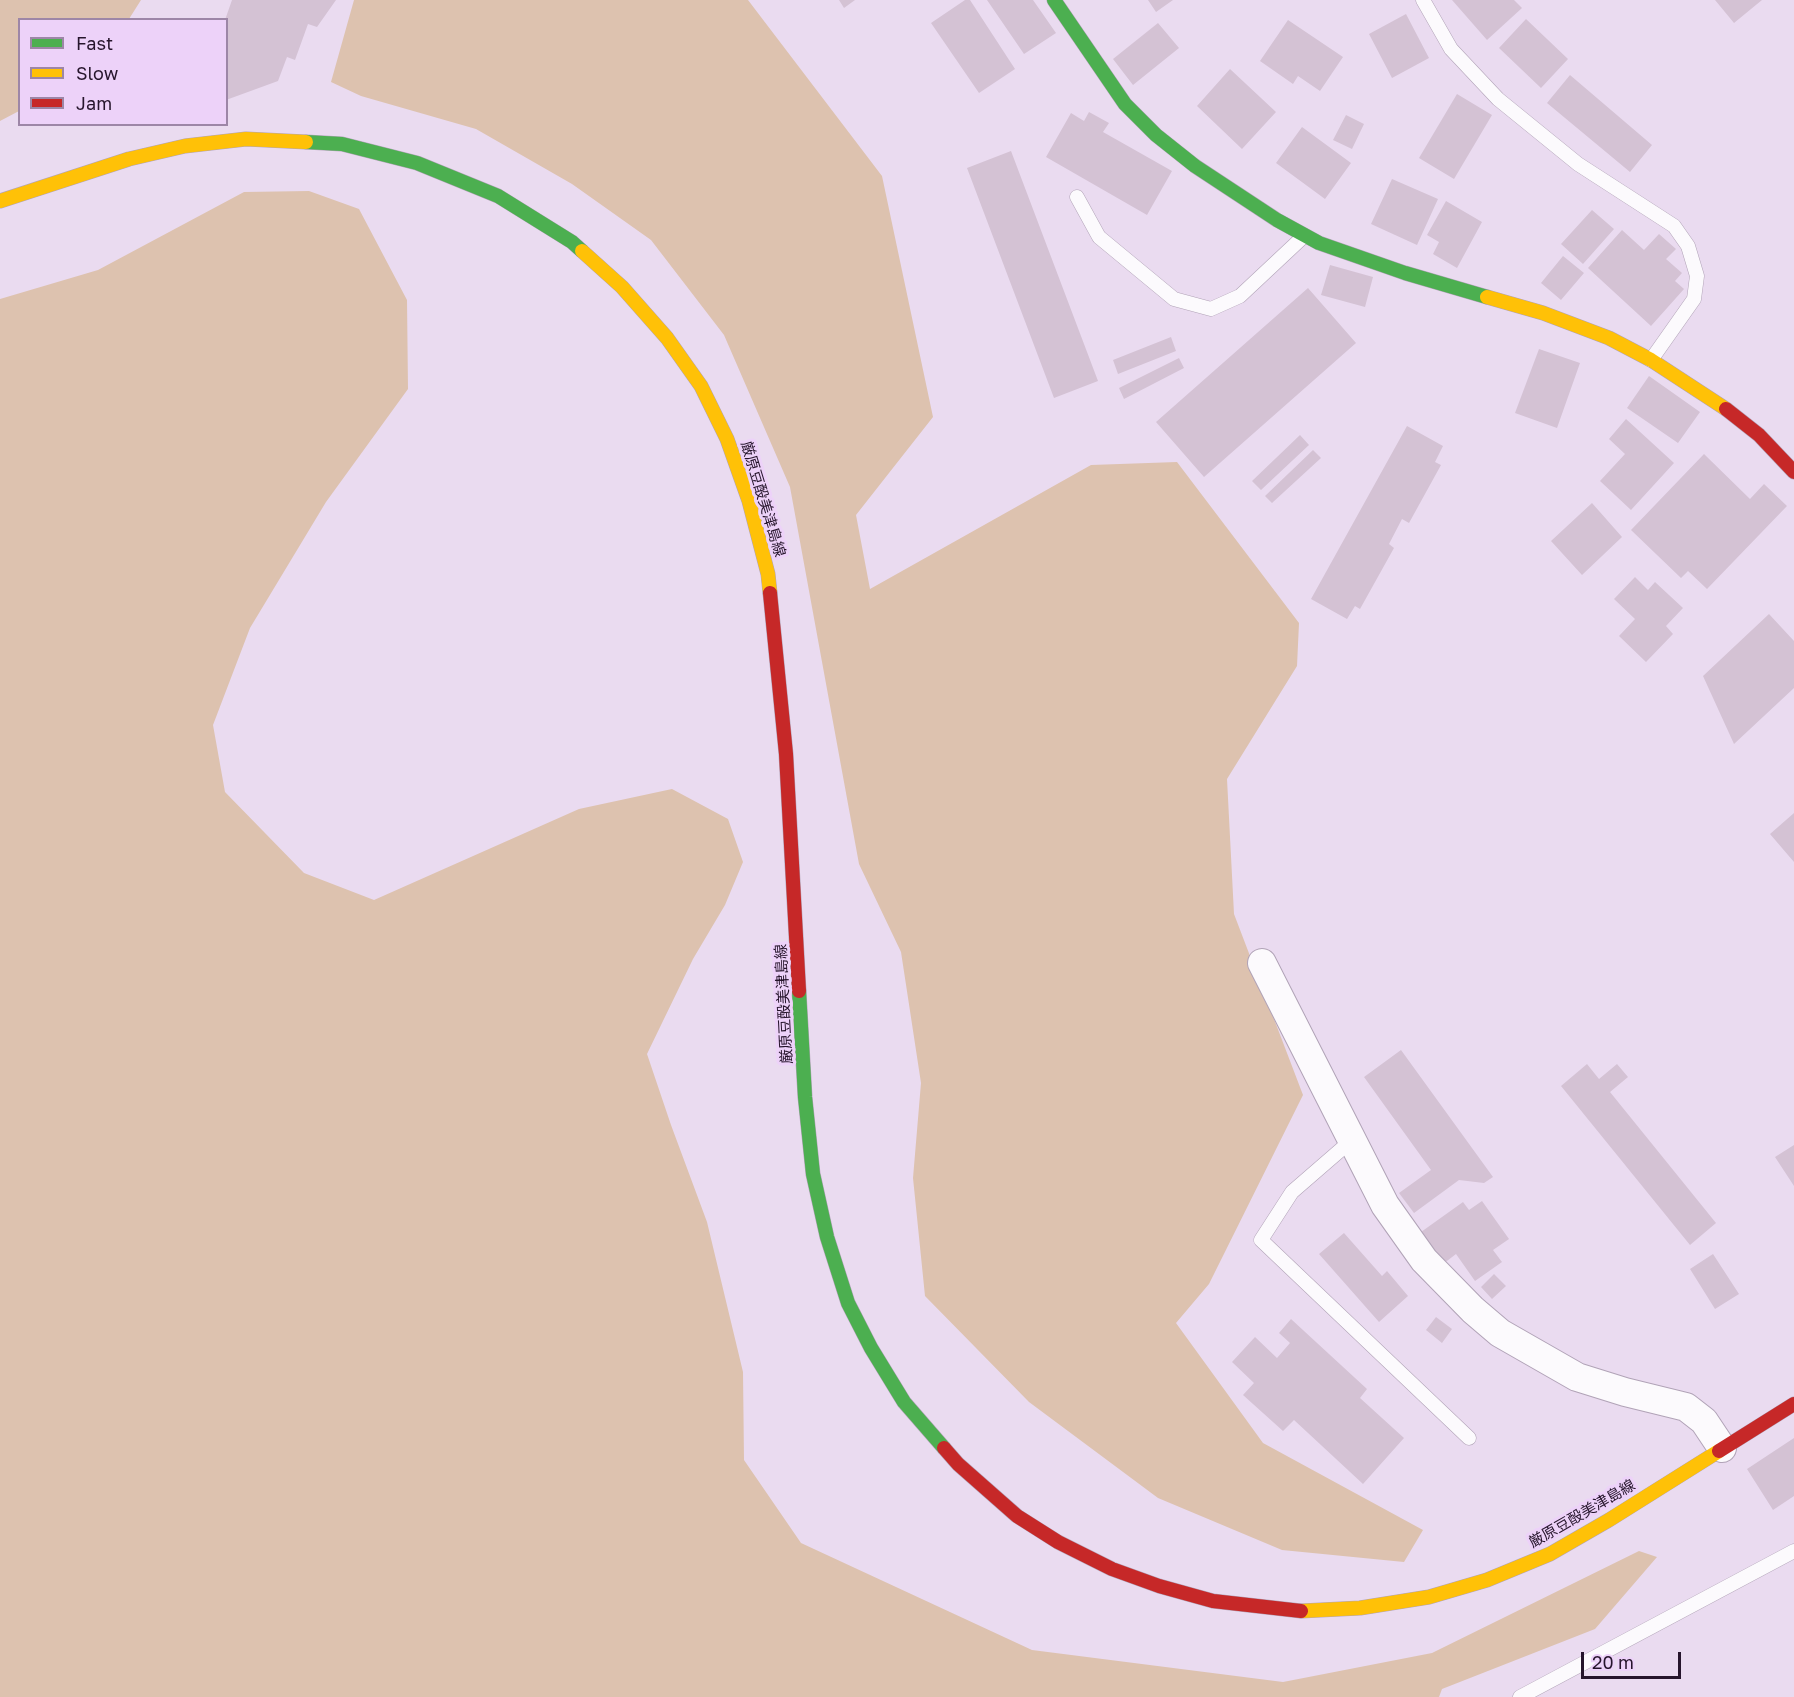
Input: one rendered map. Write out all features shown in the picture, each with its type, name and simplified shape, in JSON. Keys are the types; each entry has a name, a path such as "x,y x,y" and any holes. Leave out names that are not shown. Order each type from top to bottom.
{"main road":[{"path":"1054,0 1125,104 1156,135 1195,166 1304,236 1405,273 1543,313 1609,338 1651,360 1728,410 1793,467"},
{"name":"厳原豆酘美津島線","path":"0,201 129,159 185,146 246,139 342,144 417,163 498,196 572,242 622,287 667,339 701,386 727,439 750,501 768,574 786,754 805,1097 813,1174 826,1237 848,1303 871,1348 904,1402 958,1464 1017,1516 1058,1542 1112,1569 1159,1586 1213,1601 1304,1611 1360,1608 1429,1597 1487,1580 1550,1554 1609,1520 1794,1404"}],"street":[{"path":"1262,963 1385,1205 1424,1260 1473,1310 1500,1333 1577,1377 1686,1407 1704,1421 1722,1448"}],"lane":[{"path":"1423,0 1451,49 1498,99 1578,164 1674,226 1688,246 1697,276 1694,299 1651,360"},
{"path":"1077,197 1099,237 1174,299 1211,309 1240,296 1304,236"},
{"path":"1352,1140 1292,1192 1261,1240 1469,1438"},
{"path":"1520,1697 1794,1551"}],"shaded area":[{"path":"0,0 141,0 130,18 18,18 18,112 0,121"},
{"path":"354,0 748,0 882,176 933,417 856,515 870,589 1091,465 1177,462 1299,623 1297,666 1227,779 1234,914 1303,1095 1209,1284 1176,1323 1263,1443 1423,1530 1404,1562 1282,1550 1158,1498 1029,1402 925,1296 913,1178 921,1083 901,952 859,864 790,487 724,335 651,240 572,184 476,129 361,96 331,82"},
{"path":"309,191 359,209 407,300 408,389 326,502 250,628 213,725 225,792 304,873 374,900 579,809 672,789 728,819 743,862 725,905 693,959 647,1054 707,1222 743,1372 744,1460 801,1543 1032,1650 1283,1682 1432,1653 1639,1551 1657,1557 1595,1629 1442,1689 1439,1697 0,1697 0,299 98,270 244,192"}],"building":[{"path":"232,0 336,0 317,27 308,24 295,60 287,57 278,81 228,99 228,18 226,18"},
{"path":"839,0 855,0 844,8"},
{"path":"965,0 970,0 1015,69 979,93 931,23"},
{"path":"987,0 1033,0 1056,33 1024,54"},
{"path":"1148,0 1173,0 1156,12"},
{"path":"1452,0 1514,0 1522,8 1487,40"},
{"path":"1715,0 1762,0 1734,23"},
{"path":"1406,14 1429,58 1392,78 1369,34"},
{"path":"1526,19 1568,59 1541,88 1499,48"},
{"path":"1288,20 1343,57 1320,91 1298,76 1293,84 1260,61"},
{"path":"1158,23 1179,48 1133,85 1113,59"},
{"path":"1230,69 1276,112 1242,149 1197,106"},
{"path":"1570,75 1652,145 1630,172 1547,103"},
{"path":"1457,94 1492,115 1454,179 1419,158"},
{"path":"1089,112 1109,123 1103,132 1172,171 1147,215 1046,157 1071,113 1084,121"},
{"path":"1346,115 1364,124 1352,149 1333,140"},
{"path":"1302,127 1351,163 1325,199 1276,163"},
{"path":"1011,151 1098,381 1054,398 967,168"},
{"path":"1392,179 1438,199 1417,245 1371,224"},
{"path":"1446,201 1482,222 1457,268 1433,254 1439,242 1427,235"},
{"path":"1592,210 1614,229 1583,264 1561,244"},
{"path":"1622,230 1644,250 1659,234 1676,249 1666,259 1682,273 1675,281 1684,289 1651,326 1588,268"},
{"path":"1563,256 1584,273 1561,300 1541,283"},
{"path":"1330,265 1373,277 1365,307 1321,295"},
{"path":"1308,288 1356,343 1204,477 1156,422"},
{"path":"1171,337 1176,351 1118,374 1113,360"},
{"path":"1539,349 1580,363 1557,428 1515,413"},
{"path":"1179,358 1184,368 1124,399 1119,388"},
{"path":"1649,376 1700,412 1678,443 1627,408"},
{"path":"1626,419 1674,463 1631,510 1600,481 1625,454 1609,439"},
{"path":"1407,426 1443,446 1435,462 1441,465 1409,523 1402,519 1389,544 1394,548 1360,609 1355,606 1347,619 1311,599"},
{"path":"1300,435 1309,445 1261,490 1252,481"},
{"path":"1313,450 1321,458 1272,503 1265,496"},
{"path":"1704,454 1750,499 1764,484 1787,506 1707,589 1688,571 1681,578 1631,530"},
{"path":"1592,503 1622,537 1582,575 1551,541"},
{"path":"1635,577 1648,590 1655,582 1683,608 1666,626 1673,634 1646,662 1619,636 1635,619 1614,599"},
{"path":"1769,614 1794,641 1794,688 1734,744 1703,676"},
{"path":"1794,813 1794,862 1770,834"},
{"path":"1401,1050 1493,1177 1484,1183 1459,1180 1414,1213 1399,1193 1431,1170 1364,1077"},
{"path":"1587,1064 1599,1079 1617,1064 1628,1077 1610,1092 1716,1223 1690,1245 1561,1086"},
{"path":"1794,1145 1794,1186 1775,1157"},
{"path":"1482,1201 1509,1239 1493,1250 1502,1262 1475,1281 1456,1254 1443,1264 1421,1232 1463,1202 1469,1210"},
{"path":"1344,1233 1382,1276 1387,1271 1408,1296 1379,1322 1319,1254"},
{"path":"1713,1254 1739,1294 1715,1309 1690,1269"},
{"path":"1494,1274 1506,1286 1492,1299 1481,1287"},
{"path":"1436,1317 1452,1329 1442,1343 1426,1330"},
{"path":"1291,1319 1367,1389 1360,1398 1404,1438 1363,1484 1294,1420 1283,1431 1243,1395 1254,1383 1232,1362 1255,1337 1277,1358 1290,1343 1279,1333"},
{"path":"1794,1438 1794,1496 1773,1510 1747,1469"}],"traffic: fast":[{"path":"1054,0 1125,104 1156,135 1195,166 1277,220 1319,243 1405,273 1487,297"},
{"path":"306,142 342,144 417,163 498,196 572,242 582,251"},
{"path":"799,991 805,1097 813,1174 827,1237 848,1303 871,1348 904,1402 944,1448"}],"traffic: slow":[{"path":"0,201 129,159 185,146 246,139 306,142"},
{"path":"582,251 622,287 667,338 701,386 727,439 749,501 768,574 770,593"},
{"path":"1487,297 1543,313 1609,338 1651,360 1726,409"},
{"path":"1301,1611 1360,1608 1429,1597 1487,1580 1550,1554 1719,1451"}],"traffic: jam":[{"path":"1726,409 1759,435 1794,472"},
{"path":"770,593 786,754 799,991"},
{"path":"1719,1451 1794,1404"},
{"path":"944,1448 958,1464 1017,1516 1058,1542 1112,1569 1159,1586 1213,1601 1301,1611"}]}
